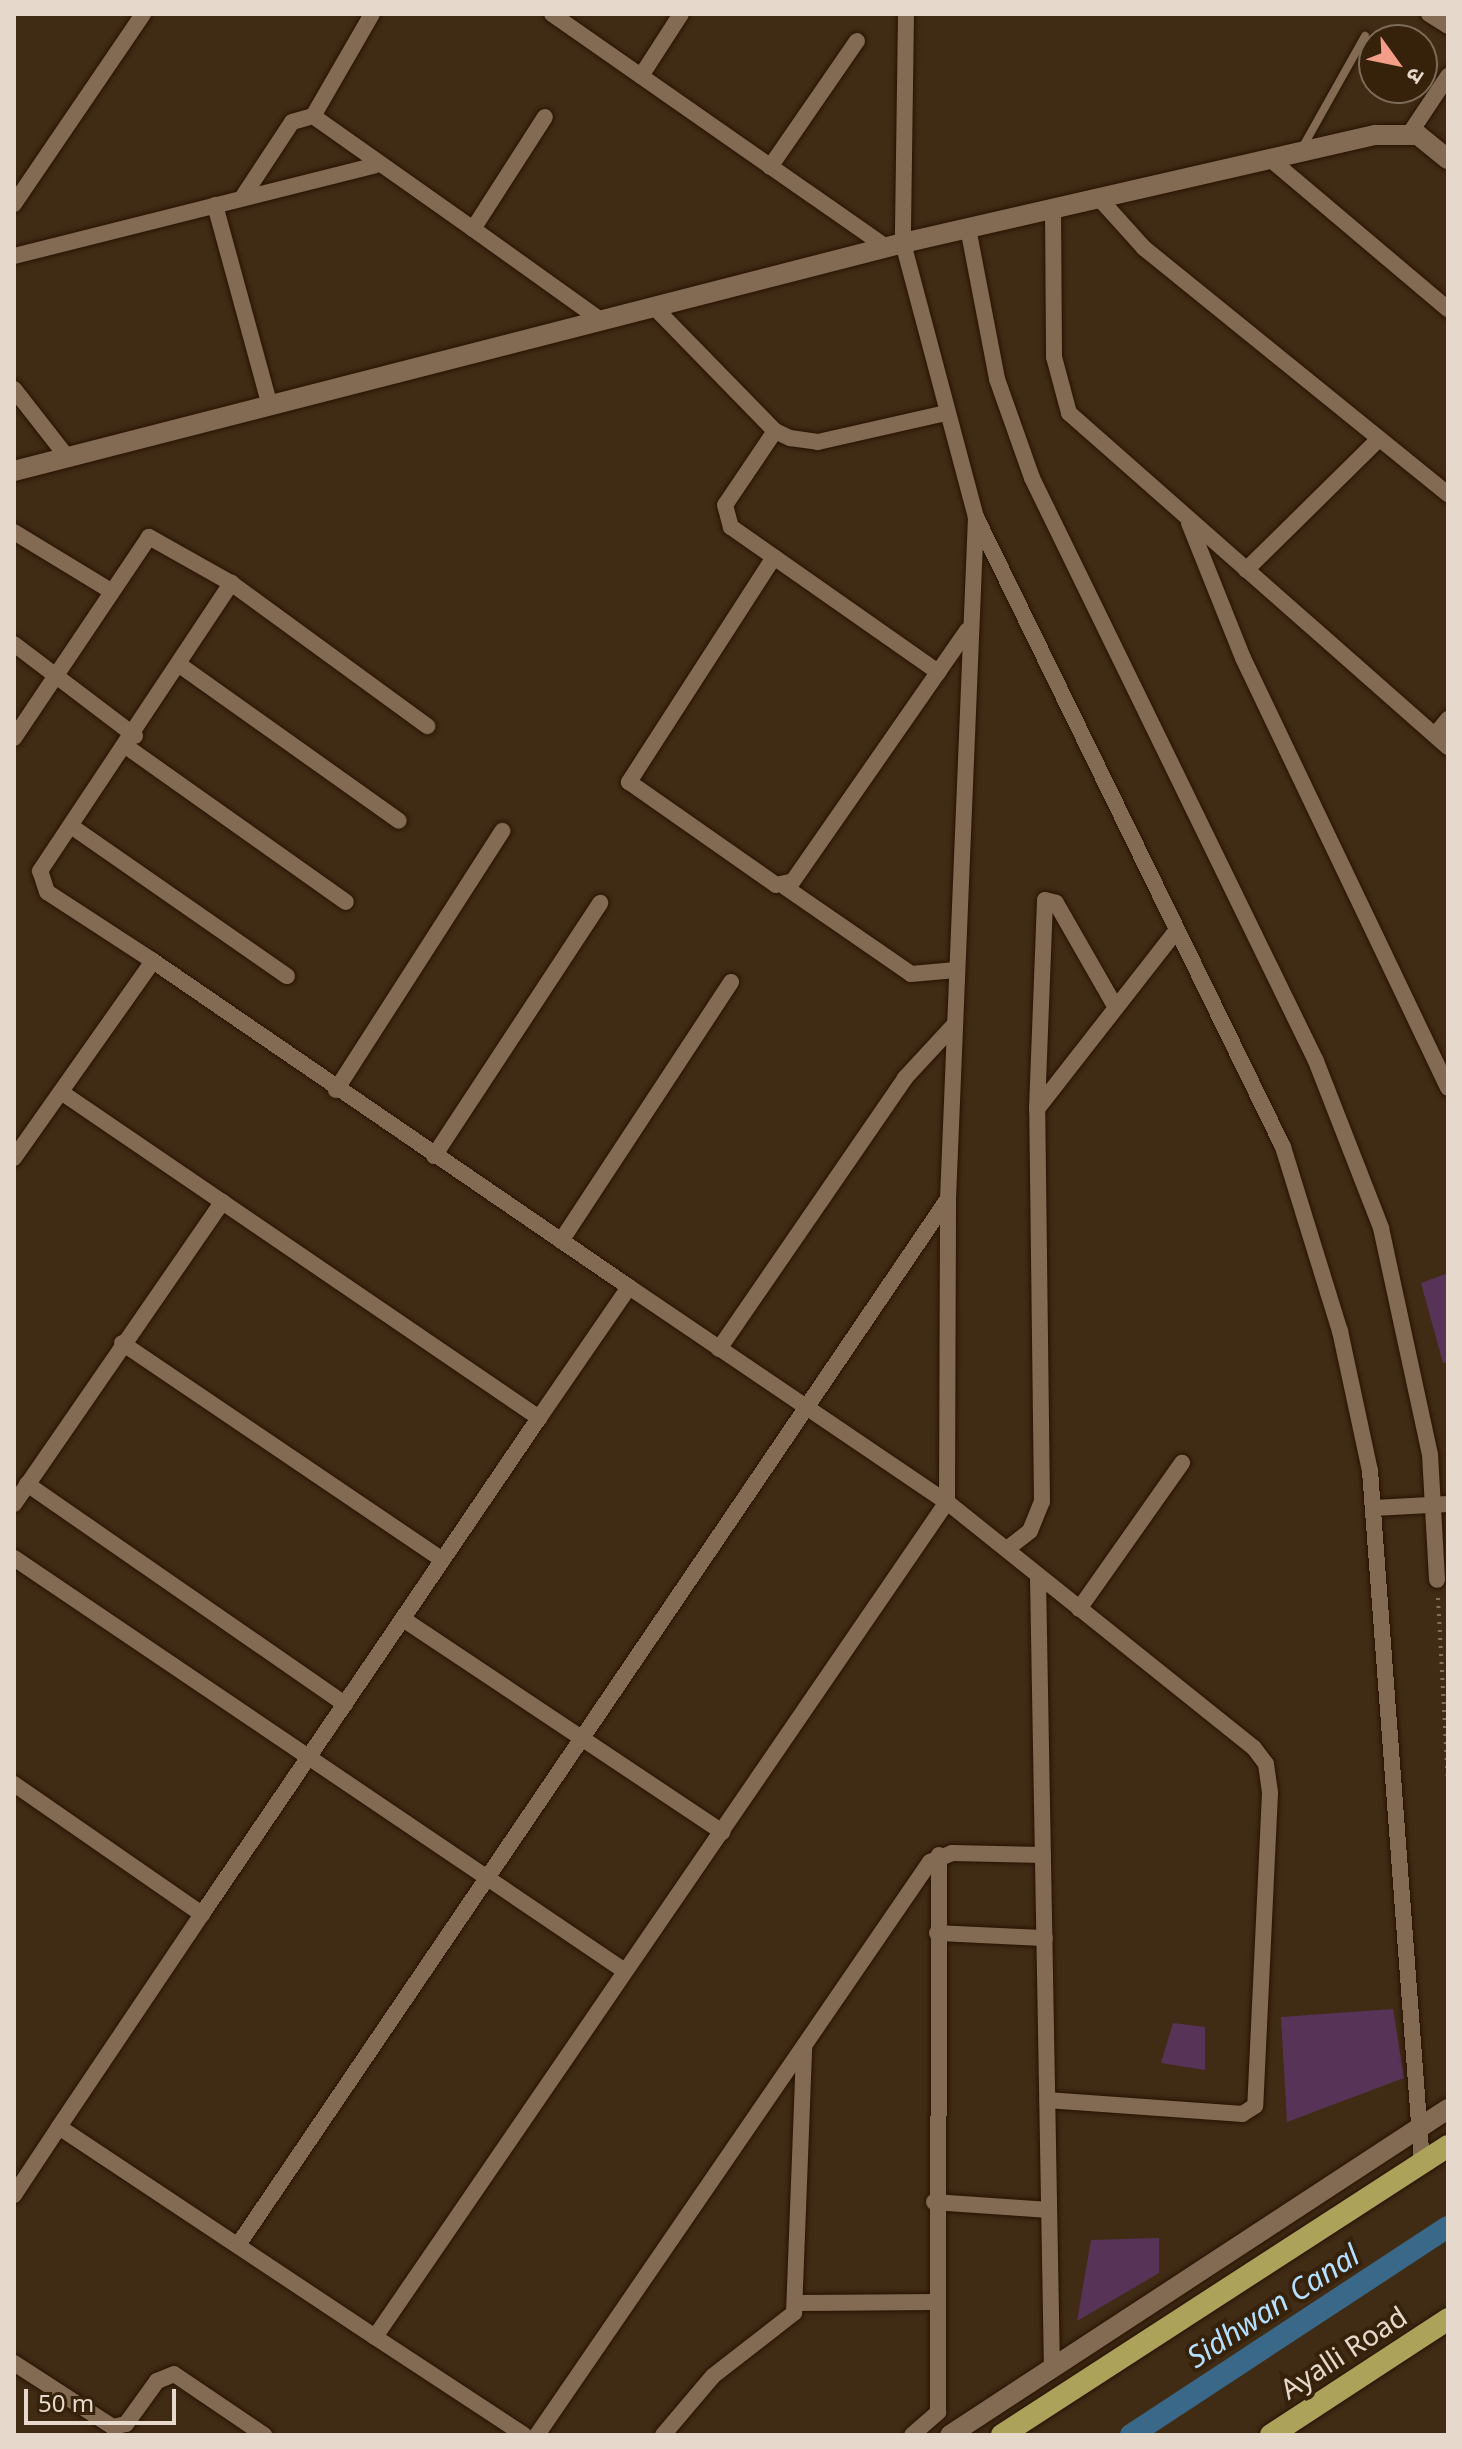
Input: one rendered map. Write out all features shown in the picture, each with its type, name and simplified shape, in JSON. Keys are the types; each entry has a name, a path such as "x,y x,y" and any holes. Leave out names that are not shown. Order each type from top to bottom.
{"highway":[{"path":"1002,2435 1448,2146"},
{"name":"Ayalli Road","path":"1271,2435 1448,2319"}],"street":[{"path":"14,204 143,14"},
{"path":"244,195 292,122 313,116 372,14"},
{"path":"552,14 770,167 896,246"},
{"path":"641,76 681,14"},
{"path":"906,14 896,246 976,517 1300,1195 1361,1420 1374,1508 1434,2118 1425,2160"},
{"path":"1429,14 1448,26"},
{"path":"770,167 857,41"},
{"path":"1410,133 1448,76"},
{"path":"313,116 375,165 473,229 602,321"},
{"path":"473,229 545,117"},
{"path":"14,471 952,232 1301,151 1410,133 1448,159"},
{"path":"1269,158 1448,309"},
{"path":"14,256 244,195 375,165"},
{"path":"1099,198 1144,248 1448,494"},
{"path":"215,205 270,406"},
{"path":"1053,209 1057,390 1069,413 1448,747"},
{"path":"952,232 997,379 1032,478 1316,1061 1381,1228 1408,1329 1441,1505 1437,1580"},
{"path":"655,308 775,431 818,442 946,413"},
{"path":"14,389 68,458"},
{"path":"775,431 725,505 725,518 774,557 938,672"},
{"path":"1246,570 1379,439"},
{"path":"375,2337 947,1502 948,1199 968,630 976,517"},
{"path":"1186,518 1243,658 1448,1088"},
{"path":"14,532 111,591"},
{"path":"14,738 149,537 231,583 427,726"},
{"path":"774,557 629,782 911,974 956,970"},
{"path":"231,583 181,666 40,871 40,883 336,1090 947,1502 1266,1764 1256,2097 1242,2114 1048,2100"},
{"path":"785,887 968,630"},
{"path":"14,644 131,741 346,902"},
{"path":"181,666 399,821"},
{"path":"1435,735 1448,719"},
{"path":"71,826 287,976"},
{"path":"336,1090 502,831"},
{"path":"1007,1549 1030,1531 1042,1502 1037,1109 1048,898 1115,1006"},
{"path":"434,1156 600,903"},
{"path":"1037,1109 1176,931"},
{"path":"14,1158 153,961"},
{"path":"561,1241 731,982"},
{"path":"719,1349 905,1078 954,1025"},
{"path":"61,1092 539,1418"},
{"path":"238,2245 482,1878 948,1199"},
{"path":"14,1504 222,1202"},
{"path":"14,2195 629,1287"},
{"path":"122,1343 443,1560"},
{"path":"1079,1609 1182,1463"},
{"path":"27,1484 345,1704"},
{"path":"1374,1508 1441,1505"},
{"path":"14,1558 482,1878 625,1971"},
{"path":"1038,1577 1052,2369"},
{"path":"403,1619 722,1832"},
{"path":"14,1784 202,1914"},
{"path":"939,1855 1043,1855"},
{"path":"912,2435 938,2412 934,2202 939,1855"},
{"path":"537,2435 804,2045 939,1855"},
{"path":"937,1933 1045,1938"},
{"path":"663,2435 713,2376 788,2322 798,2303 804,2045"},
{"path":"950,2435 1434,2118"},
{"path":"59,2127 524,2435"},
{"path":"934,2202 1049,2210"},
{"path":"798,2303 936,2302"},
{"path":"14,2363 119,2432 165,2374 264,2435"}],"lane":[{"path":"1301,151 1358,49"}],"path":[{"path":"1437,1580 1448,1782"}],"building":[{"path":"1448,1273 1448,1362 1443,1363 1421,1283"},
{"path":"1393,2009 1404,2078 1287,2122 1281,2017"},
{"path":"1173,2023 1205,2027 1205,2070 1161,2063"},
{"path":"1159,2238 1159,2273 1077,2321 1091,2240"}],"waterway":[{"name":"Sidhwan Canal","path":"1131,2435 1448,2227"}]}
